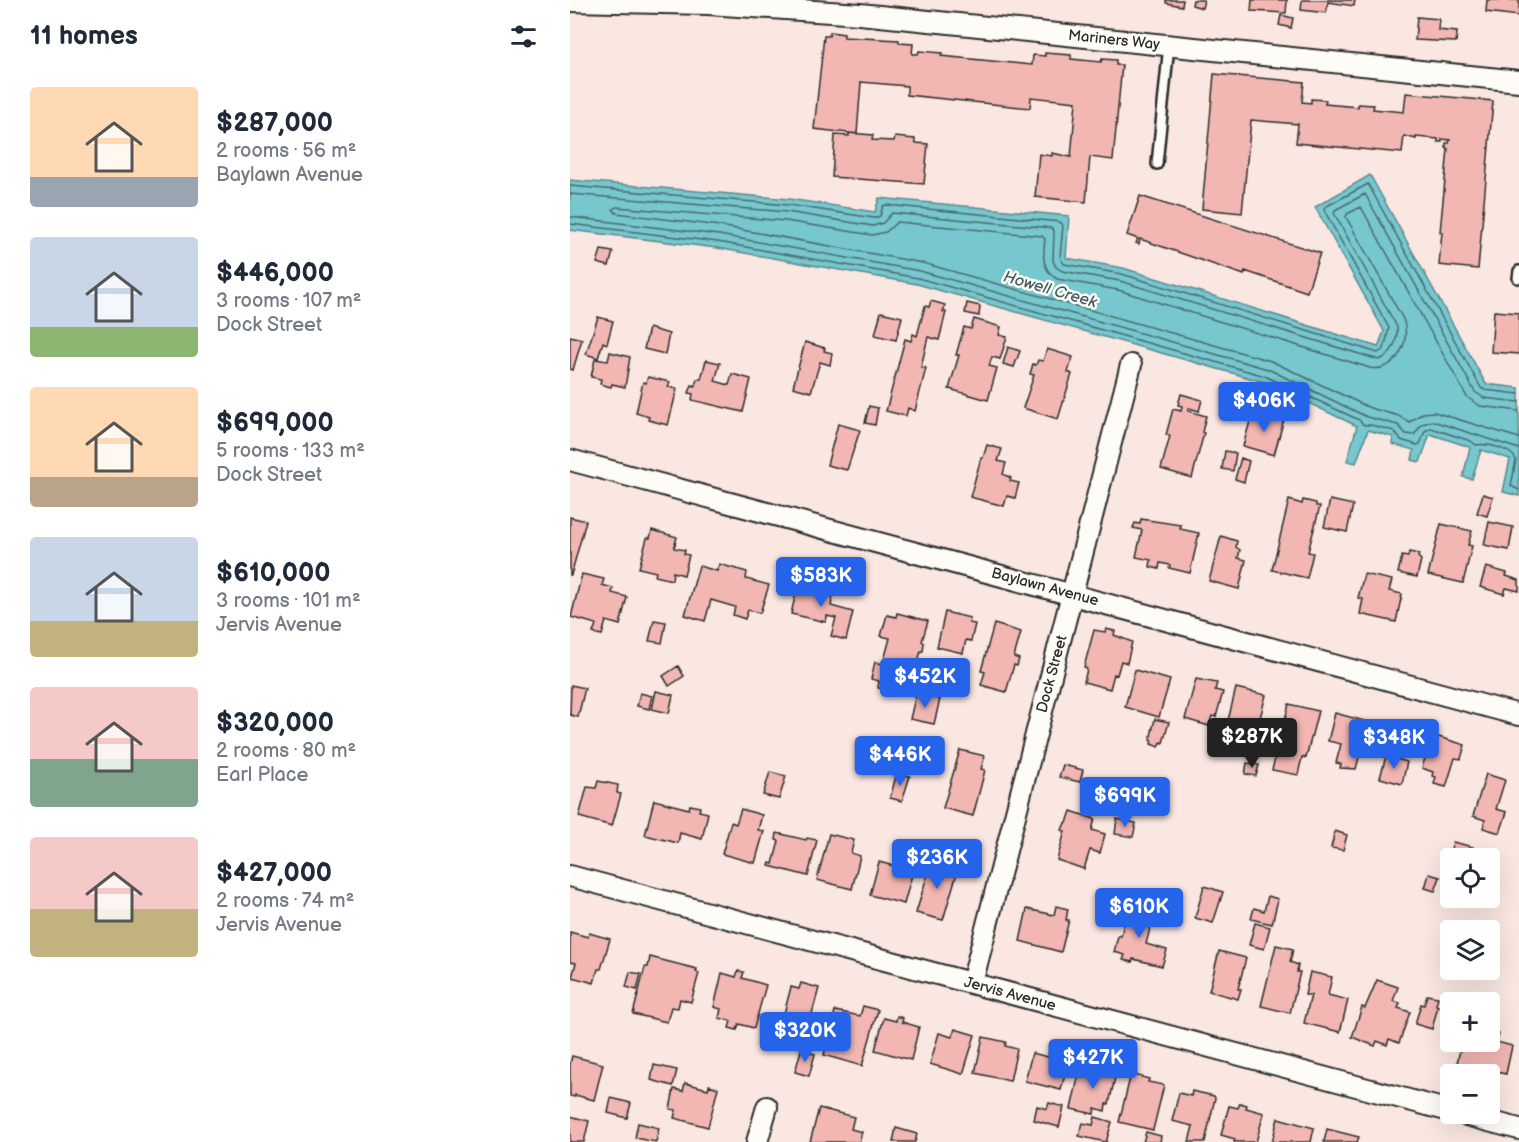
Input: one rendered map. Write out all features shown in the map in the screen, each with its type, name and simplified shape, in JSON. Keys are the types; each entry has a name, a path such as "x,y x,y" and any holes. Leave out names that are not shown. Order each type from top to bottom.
{"street":[{"name":"Mariners Way","path":"570,1 861,7 1169,45 1519,81"},
{"name":"Dock Street","path":"972,983 1131,365"},
{"name":"Baylawn Avenue","path":"570,460 1519,715"},
{"name":"Jervis Avenue","path":"570,876 1440,1108"},
{"path":"757,1142 766,1107"},
{"path":"1497,1124 1519,1130"}],"lane":[{"path":"1157,164 1169,45"},
{"path":"1518,278 1519,272"}],"water":[{"name":"Howell Creek","path":"1370,175 1486,384 1519,388 1519,496 1503,492 1510,459 1481,450 1472,479 1463,477 1470,447 1430,434 1420,462 1412,460 1414,450 1392,444 1393,437 1368,430 1356,463 1347,461 1357,426 1264,382 917,284 717,248 570,230 570,180 789,199 875,212 879,198 1069,216 1066,258 1123,268 1378,347 1384,331 1315,207"}],"building":[{"path":"1166,0 1183,0 1182,6 1166,3"},
{"path":"1193,0 1204,0 1202,8 1192,5"},
{"path":"1252,0 1287,0 1286,13 1251,11"},
{"path":"1302,0 1355,0 1354,6 1328,2 1326,13 1301,10"},
{"path":"1487,0 1519,0 1519,16 1486,12"},
{"path":"1281,15 1293,18 1291,28 1279,25"},
{"path":"1417,17 1439,19 1438,30 1457,32 1456,42 1415,40"},
{"path":"830,32 844,34 844,37 899,40 899,43 913,44 912,54 918,54 919,51 942,53 941,56 1032,65 1033,55 1045,56 1045,53 1071,55 1071,59 1101,62 1102,59 1116,60 1116,65 1122,65 1113,160 1090,157 1086,202 1035,197 1039,154 1052,156 1052,153 1071,157 1076,102 1031,97 1030,108 907,95 907,86 861,82 857,134 814,129 824,36 829,36"},
{"path":"1214,74 1304,82 1302,102 1311,103 1311,99 1326,100 1325,104 1358,107 1358,104 1374,105 1373,109 1404,112 1406,93 1493,101 1478,269 1439,265 1448,149 1446,143 1450,140 1442,139 1442,142 1438,142 1438,139 1416,137 1416,139 1404,136 1402,153 1296,143 1298,124 1251,120 1242,213 1202,209"},
{"path":"849,133 873,135 872,140 894,141 895,137 915,139 915,143 928,144 924,184 832,177 835,135 849,136"},
{"path":"1140,196 1320,253 1307,292 1245,271 1244,275 1140,239 1139,244 1136,243 1138,239 1127,235"},
{"path":"601,250 613,252 609,266 597,263"},
{"path":"931,301 945,305 943,312 946,312 939,340 928,337 921,367 926,368 915,411 908,408 906,416 886,411 905,339 911,341 913,334 917,336 925,306 929,307"},
{"path":"967,303 980,306 979,316 965,313"},
{"path":"1494,311 1519,313 1519,354 1491,352"},
{"path":"881,312 902,317 896,340 875,335"},
{"path":"598,317 613,321 607,344 603,342 598,358 586,354"},
{"path":"974,319 1001,327 999,335 1007,337 1000,359 992,357 989,366 997,368 988,400 949,389 964,327 971,329"},
{"path":"649,328 669,334 665,354 644,349"},
{"path":"570,336 582,339 573,370 570,369"},
{"path":"805,342 825,348 824,351 832,353 830,365 820,362 811,392 793,387"},
{"path":"1008,347 1020,351 1014,367 1003,364"},
{"path":"1047,349 1073,357 1068,372 1072,374 1058,419 1023,408 1034,375 1030,374 1033,364 1036,365 1038,360 1043,361"},
{"path":"610,352 630,357 625,387 600,384 601,379 591,377 595,359 608,361"},
{"path":"706,360 720,363 715,381 729,385 732,374 751,379 743,412 692,400 693,394 689,393 697,379 701,379"},
{"path":"648,377 670,382 668,387 677,389 668,425 648,420 649,417 636,413 643,382 646,383"},
{"path":"1181,394 1202,400 1199,411 1189,408 1188,411 1206,416 1192,478 1161,469 1170,436 1166,435 1173,409 1181,411 1182,406 1178,405"},
{"path":"869,406 878,408 875,425 865,423"},
{"path":"1253,411 1284,419 1274,455 1243,446"},
{"path":"838,424 860,430 847,470 827,465"},
{"path":"987,445 1002,449 998,461 1006,463 1003,474 1011,478 1010,481 1019,483 1015,498 1007,496 1004,506 970,497"},
{"path":"1225,451 1236,453 1233,471 1222,469"},
{"path":"1241,458 1249,461 1244,482 1235,479"},
{"path":"1483,494 1493,497 1487,516 1477,513"},
{"path":"1289,500 1302,504 1303,500 1320,506 1308,552 1313,553 1307,578 1272,570"},
{"path":"1330,500 1353,505 1347,532 1324,527"},
{"path":"570,517 586,521 571,575 570,575"},
{"path":"1141,519 1181,525 1180,529 1199,533 1190,573 1169,568 1170,565 1160,563 1159,569 1150,567 1151,560 1136,557 1142,530 1133,528 1135,523 1140,524"},
{"path":"1489,522 1513,527 1509,550 1484,545"},
{"path":"1441,524 1472,531 1468,545 1472,546 1463,583 1428,575"},
{"path":"652,530 677,537 674,548 685,550 684,554 689,555 684,575 673,572 672,580 655,576 656,572 639,568 647,538 650,538"},
{"path":"1221,536 1237,541 1236,547 1240,550 1238,558 1246,560 1239,589 1209,581"},
{"path":"1409,552 1419,554 1418,557 1421,560 1417,577 1398,573 1402,556 1408,557"},
{"path":"719,564 747,572 746,579 769,585 760,613 748,610 745,619 733,615 735,607 711,600 705,621 685,615 699,566 717,571"},
{"path":"1486,567 1507,573 1506,576 1519,580 1519,591 1506,588 1504,594 1480,587"},
{"path":"582,574 604,579 602,585 613,588 612,593 627,597 620,625 606,621 602,635 593,633 596,624 571,617"},
{"path":"1364,574 1392,580 1389,591 1402,594 1396,622 1360,614 1363,599 1358,598"},
{"path":"799,580 822,585 820,591 833,595 831,606 853,612 846,640 831,636 836,618 827,616 826,622 791,614"},
{"path":"945,612 970,618 969,623 975,624 971,641 966,640 963,653 937,647"},
{"path":"897,613 928,621 922,641 923,651 921,651 915,672 905,669 899,693 878,688 879,681 871,679 875,662 883,664 890,638 881,636 887,615 896,617"},
{"path":"654,620 666,622 662,643 649,641"},
{"path":"994,624 1021,632 1014,657 1019,659 1017,666 1014,665 1006,692 981,685 985,672 981,671"},
{"path":"1106,629 1115,631 1114,635 1132,642 1127,663 1121,661 1110,689 1084,682 1087,669 1084,667 1094,630 1105,632"},
{"path":"678,666 684,676 669,686 663,676"},
{"path":"1135,670 1170,680 1159,717 1125,707"},
{"path":"1196,679 1217,683 1215,690 1223,692 1216,717 1212,716 1209,726 1185,719"},
{"path":"571,685 585,688 578,717 570,715"},
{"path":"1236,688 1266,695 1254,741 1252,740 1249,751 1222,745"},
{"path":"656,691 673,695 669,713 652,709"},
{"path":"640,693 652,696 649,709 637,706"},
{"path":"916,694 940,699 934,724 910,719"},
{"path":"1289,704 1318,711 1306,758 1302,757 1298,775 1272,770"},
{"path":"1335,713 1368,722 1356,769 1340,768 1341,764 1336,763 1341,744 1328,741"},
{"path":"1155,719 1169,722 1163,743 1161,742 1159,747 1151,744 1152,740 1150,740"},
{"path":"1432,735 1465,745 1461,759 1455,758 1446,787 1434,784 1436,777 1432,776 1433,772 1422,768"},
{"path":"960,750 985,756 981,769 985,770 973,816 943,808"},
{"path":"1386,756 1407,762 1402,784 1380,778"},
{"path":"1247,763 1259,765 1256,776 1245,774"},
{"path":"1063,765 1083,770 1080,782 1059,777"},
{"path":"770,772 786,776 779,799 763,795"},
{"path":"897,773 910,776 902,801 890,798"},
{"path":"1486,774 1505,780 1496,809 1507,812 1500,833 1483,828 1485,820 1473,816"},
{"path":"598,781 618,785 617,793 621,794 612,826 579,817 587,787 596,788"},
{"path":"654,800 689,809 690,805 700,807 699,811 708,813 702,839 680,833 678,843 645,835"},
{"path":"741,809 762,815 758,830 764,831 755,863 722,854 731,822 736,824"},
{"path":"1071,811 1095,819 1092,830 1105,834 1100,853 1090,850 1084,869 1057,860 1065,831 1062,830"},
{"path":"1117,819 1136,823 1133,837 1115,834"},
{"path":"1335,831 1347,835 1343,850 1331,848"},
{"path":"777,833 806,840 807,838 817,840 808,876 769,866 770,863 773,864 779,841 776,840"},
{"path":"829,834 854,840 851,853 860,856 852,889 817,880"},
{"path":"1453,842 1473,847 1473,848 1451,848"},
{"path":"934,853 946,857 942,869 957,873 943,920 916,913"},
{"path":"879,862 913,871 904,904 870,895"},
{"path":"1429,874 1440,877 1435,891 1425,888"},
{"path":"1204,886 1223,892 1213,923 1195,918"},
{"path":"1268,896 1278,899 1272,924 1251,919 1254,908 1264,911"},
{"path":"1056,906 1068,909 1066,920 1069,920 1061,952 1020,941 1027,909 1054,915"},
{"path":"1128,906 1154,913 1146,944 1167,950 1162,966 1133,959 1132,962 1123,960 1125,955 1114,952 1118,936 1121,936"},
{"path":"1255,923 1270,927 1264,949 1249,945"},
{"path":"570,932 588,937 589,933 610,939 594,983 572,977 576,963 570,962"},
{"path":"1276,945 1293,949 1290,962 1298,965 1297,972 1300,972 1290,1013 1261,1006"},
{"path":"1219,951 1246,958 1238,989 1241,989 1238,999 1209,991"},
{"path":"650,957 697,969 696,972 699,973 691,1002 680,999 678,1008 671,1007 667,1022 633,1014 645,967 648,967"},
{"path":"738,971 744,972 742,978 766,985 754,1028 739,1024 737,1030 729,1028 731,1021 719,1018 721,1009 714,1007 722,973 736,977"},
{"path":"630,972 641,974 637,990 626,987"},
{"path":"1310,972 1332,977 1328,995 1348,1000 1340,1032 1304,1023 1311,995 1305,995"},
{"path":"1377,980 1398,987 1393,1001 1400,1003 1398,1008 1410,1012 1399,1043 1389,1039 1387,1045 1377,1041 1375,1046 1352,1037 1362,1007 1365,1008"},
{"path":"801,983 819,988 807,1032 781,1025 791,987 799,989"},
{"path":"1427,995 1438,997 1432,1029 1415,1024 1421,1004 1424,1005"},
{"path":"863,1006 878,1010 862,1066 824,1055 835,1011 860,1016"},
{"path":"897,1016 903,1018 902,1022 919,1027 911,1060 875,1050 884,1018 896,1021"},
{"path":"955,1029 975,1035 963,1074 930,1064 939,1033 952,1037"},
{"path":"983,1037 1006,1042 1005,1046 1017,1049 1010,1081 975,1073"},
{"path":"1500,1043 1512,1046 1506,1074 1500,1073 1500,1064 1457,1063 1460,1052 1500,1052"},
{"path":"801,1050 815,1054 809,1076 795,1072"},
{"path":"1032,1053 1048,1057 1049,1053 1069,1059 1061,1090 1025,1081"},
{"path":"572,1056 603,1064 594,1100 575,1095 575,1097 570,1096"},
{"path":"654,1065 677,1070 673,1086 651,1080"},
{"path":"1081,1065 1116,1073 1109,1104 1106,1104 1105,1111 1095,1108 1094,1114 1071,1109"},
{"path":"1131,1074 1149,1079 1148,1082 1164,1085 1153,1130 1119,1122"},
{"path":"685,1083 708,1089 709,1085 718,1088 708,1127 674,1118 676,1110 670,1109 674,1089 683,1091"},
{"path":"1192,1091 1215,1098 1205,1142 1189,1142 1193,1126 1172,1121 1179,1093 1191,1096"},
{"path":"611,1098 631,1103 627,1118 608,1113"},
{"path":"1049,1103 1064,1107 1059,1127 1034,1120 1037,1106 1047,1109"},
{"path":"1240,1103 1247,1105 1246,1108 1264,1113 1256,1142 1234,1142 1235,1139 1221,1135 1229,1106 1238,1108"},
{"path":"819,1108 854,1117 851,1129 862,1132 859,1142 810,1142"},
{"path":"570,1116 589,1121 584,1142 570,1142"},
{"path":"1095,1117 1112,1122 1106,1142 1079,1136 1083,1123 1093,1125"},
{"path":"1278,1118 1314,1128 1311,1142 1272,1142"},
{"path":"638,1123 659,1128 656,1142 635,1138"},
{"path":"896,1128 917,1134 915,1142 893,1142"},
{"path":"1327,1129 1359,1137 1357,1142 1324,1142"},
{"path":"1146,1132 1161,1136 1160,1142 1143,1142"}]}
